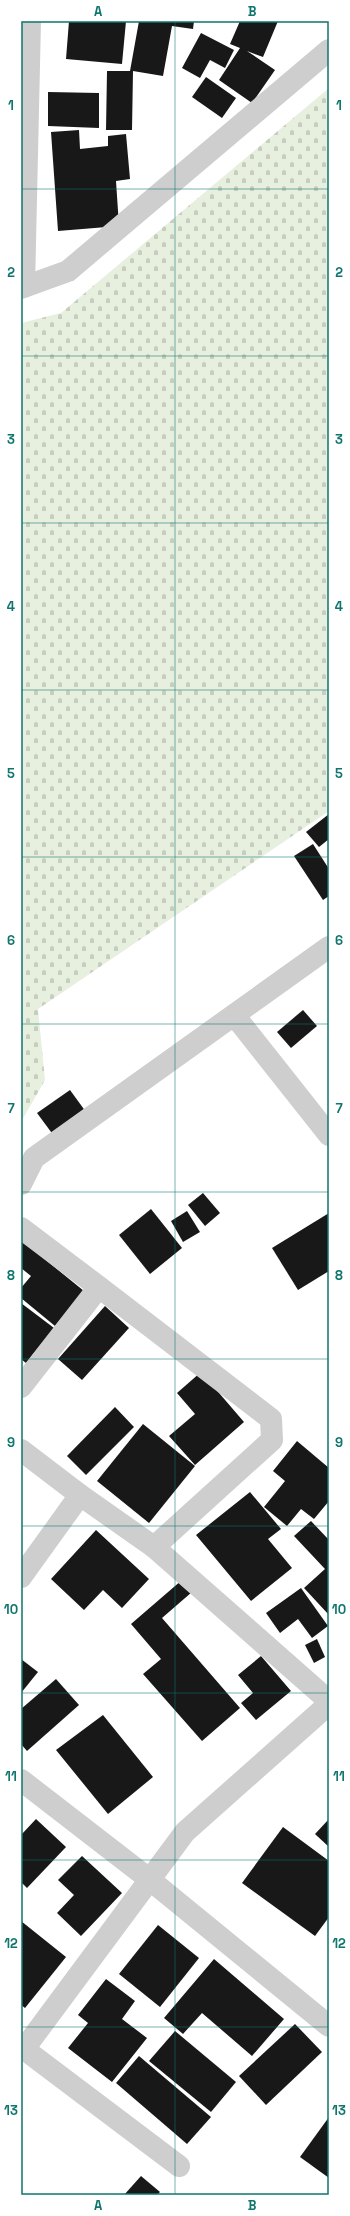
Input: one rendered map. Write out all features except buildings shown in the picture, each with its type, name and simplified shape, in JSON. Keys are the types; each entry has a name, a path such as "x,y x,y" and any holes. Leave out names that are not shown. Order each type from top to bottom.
{"street":[{"path":"30,21 23,288 68,271 329,50"},
{"path":"21,1184 34,1158 329,947"},
{"path":"234,1015 329,1135"},
{"path":"21,1228 271,1418 272,1440 154,1547"},
{"path":"21,1387 99,1287"},
{"path":"21,1450 80,1495 154,1547 329,1702 185,1832 23,2047 179,2166"},
{"path":"21,1577 80,1495"},
{"path":"21,1780 150,1879 329,2026"}],"green space":[{"path":"329,88 329,811 38,1009 45,1080 21,1122 21,323 61,313"}]}
